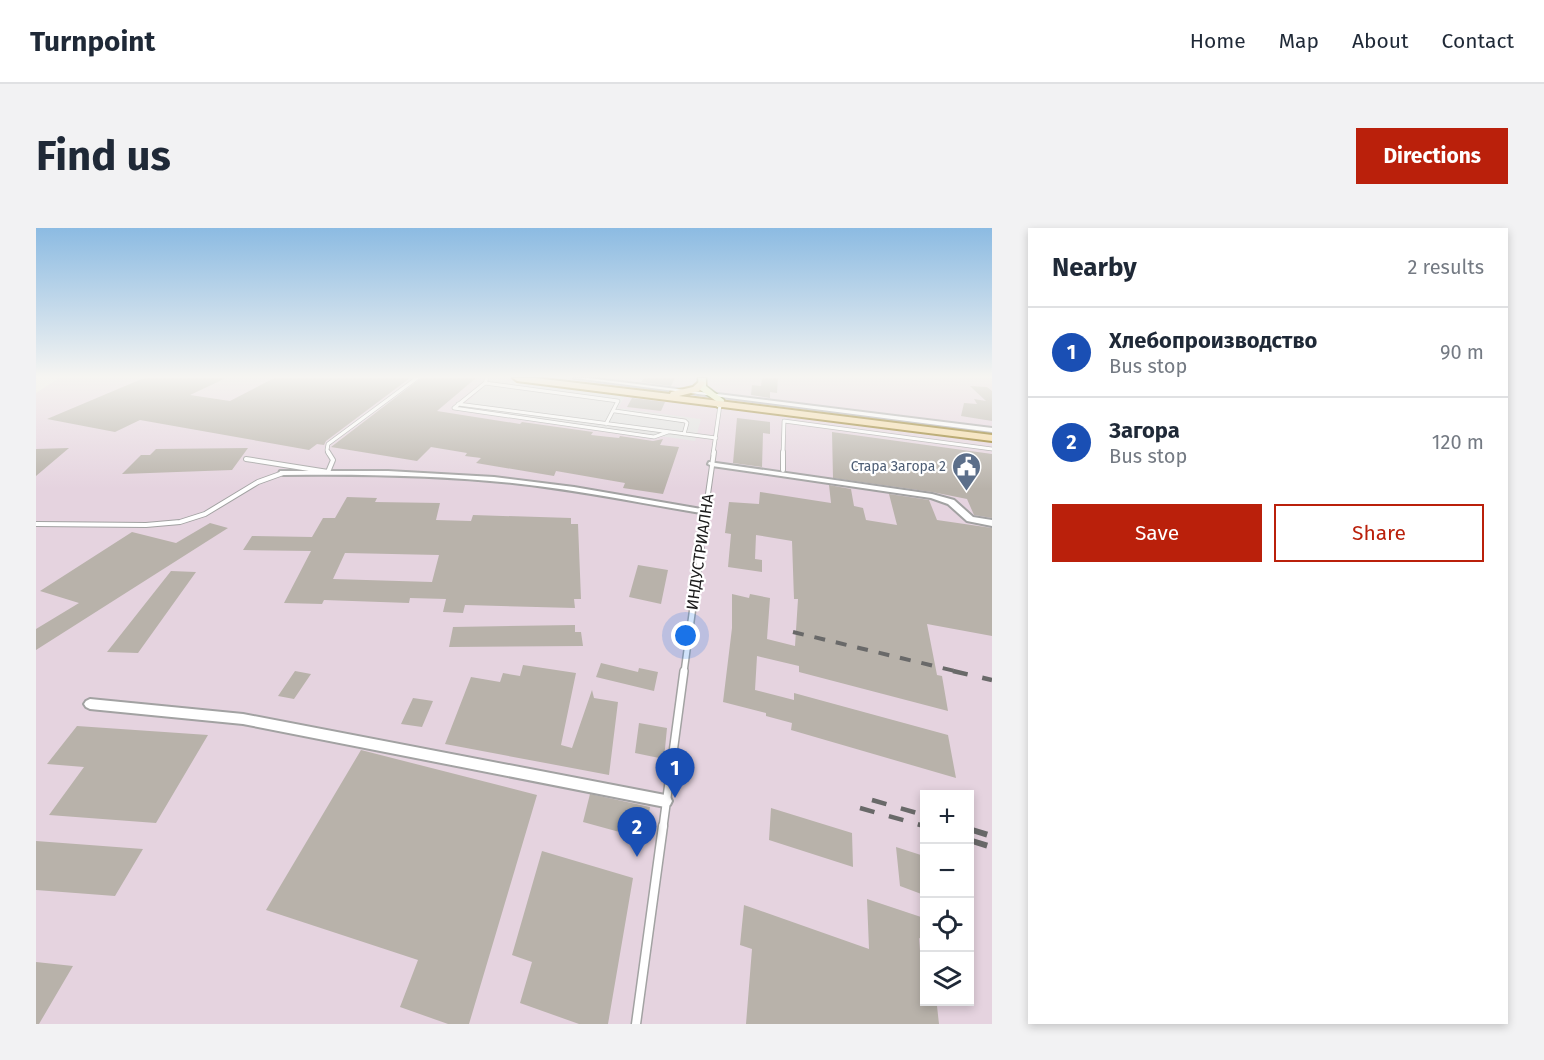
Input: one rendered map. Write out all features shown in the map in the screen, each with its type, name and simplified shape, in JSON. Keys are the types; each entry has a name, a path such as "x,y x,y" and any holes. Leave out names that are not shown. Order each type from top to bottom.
{"main road":[{"path":"783,415 800,419 992,436"},
{"path":"833,415 992,436"}],"street":[{"path":"856,415 992,430"},
{"path":"712,464 932,496 951,502 970,519 992,523"},
{"path":"283,473 328,472 493,479 547,485 706,512"},
{"path":"90,704 243,719 665,801"}],"lane":[{"path":"246,459 328,472 333,460 327,450 328,444 367,415"},
{"path":"486,415 654,437 668,432"},
{"path":"540,415 716,438"},
{"path":"606,424 612,415"},
{"path":"644,415 685,421 687,423 684,434"},
{"name":"ИНДУСТРИАЛНА","path":"636,1024 716,438 717,415"},
{"path":"783,470 784,421 800,419 992,449"},
{"path":"36,524 146,525 180,522 205,514 258,482 283,473"}],"shaded area":[{"path":"36,415 992,415 992,1024 36,1024"},
{"path":"512,415 672,415 701,419 695,441"}],"building":[{"path":"56,415 360,415 326,441 324,445 317,444 309,450 140,420 115,432 47,419"},
{"path":"373,415 463,415 593,432 591,435 653,441 663,439 660,445 679,447 663,494 623,488 625,483 556,471 554,476 476,463 481,458 465,456 467,453 431,447 417,461 331,447"},
{"path":"992,415 992,421 961,416"},
{"path":"737,418 770,422 770,434 763,433 762,467 733,463"},
{"path":"832,432 992,454 992,518 974,515 967,499 833,478"},
{"path":"69,448 36,476 36,449"},
{"path":"248,448 232,470 122,474 141,455 150,455 156,449"},
{"path":"829,485 851,489 854,506 863,508 866,520 897,525 889,494 929,500 937,520 992,528 992,636 927,624 937,675 942,676 948,711 799,672 799,666 757,656 755,690 794,700 794,693 948,735 956,778 791,730 792,723 766,716 766,713 723,702 732,628 732,594 749,598 750,594 770,598 767,639 795,646 798,599 794,599 792,541 756,535 755,559 762,560 762,572 728,567 731,534 725,533 729,502 759,504 760,492 831,503"},
{"path":"347,497 377,498 375,502 440,503 436,520 471,521 473,515 571,518 571,524 578,524 581,599 574,599 575,608 465,605 463,613 443,612 446,599 410,598 409,603 324,600 322,604 284,603 311,551 243,550 252,536 312,537 323,518 335,518","holes":["345,553 439,555 432,582 333,579"]},
{"path":"210,523 228,528 36,650 36,629 79,603 40,591 132,532 176,543"},
{"path":"638,565 668,570 661,604 629,597"},
{"path":"171,571 196,572 138,653 107,652"},
{"path":"575,625 575,632 581,632 583,646 449,647 453,627"},
{"path":"601,663 638,672 639,668 658,672 654,691 596,677"},
{"path":"523,665 576,673 561,745 572,748 592,690 594,698 618,702 609,775 445,744 471,677 500,682 503,673 520,676"},
{"path":"295,671 311,674 294,699 278,696"},
{"path":"413,698 433,701 422,727 401,724"},
{"path":"639,723 667,728 664,759 635,753"},
{"path":"77,726 208,735 156,823 49,815 84,767 47,764"},
{"path":"361,750 537,795 469,1024 448,1024 400,1007 418,960 266,910"},
{"path":"590,794 650,807 645,839 583,822"},
{"path":"771,808 852,833 853,867 769,840"},
{"path":"36,841 143,849 115,896 36,890"},
{"path":"896,847 920,855 920,894 900,886"},
{"path":"542,851 633,878 608,1024 579,1024 520,1003 532,962 512,955"},
{"path":"867,899 920,917 920,1006 937,1006 939,1024 746,1024 752,949 740,945 744,905 869,949"},
{"path":"36,962 73,966 39,1024 36,1024"}],"railway":[{"path":"793,632 959,672"},
{"path":"953,671 992,680"},
{"path":"872,800 920,814"},
{"path":"860,808 920,825"},
{"path":"974,831 992,836"},
{"path":"974,842 992,847"}],"place":[{"name":"Стара Загора 2","path":"967,492"},
{"name":"Хлебопроизводство","path":"675,798"},
{"name":"Загора","path":"637,857"}]}
